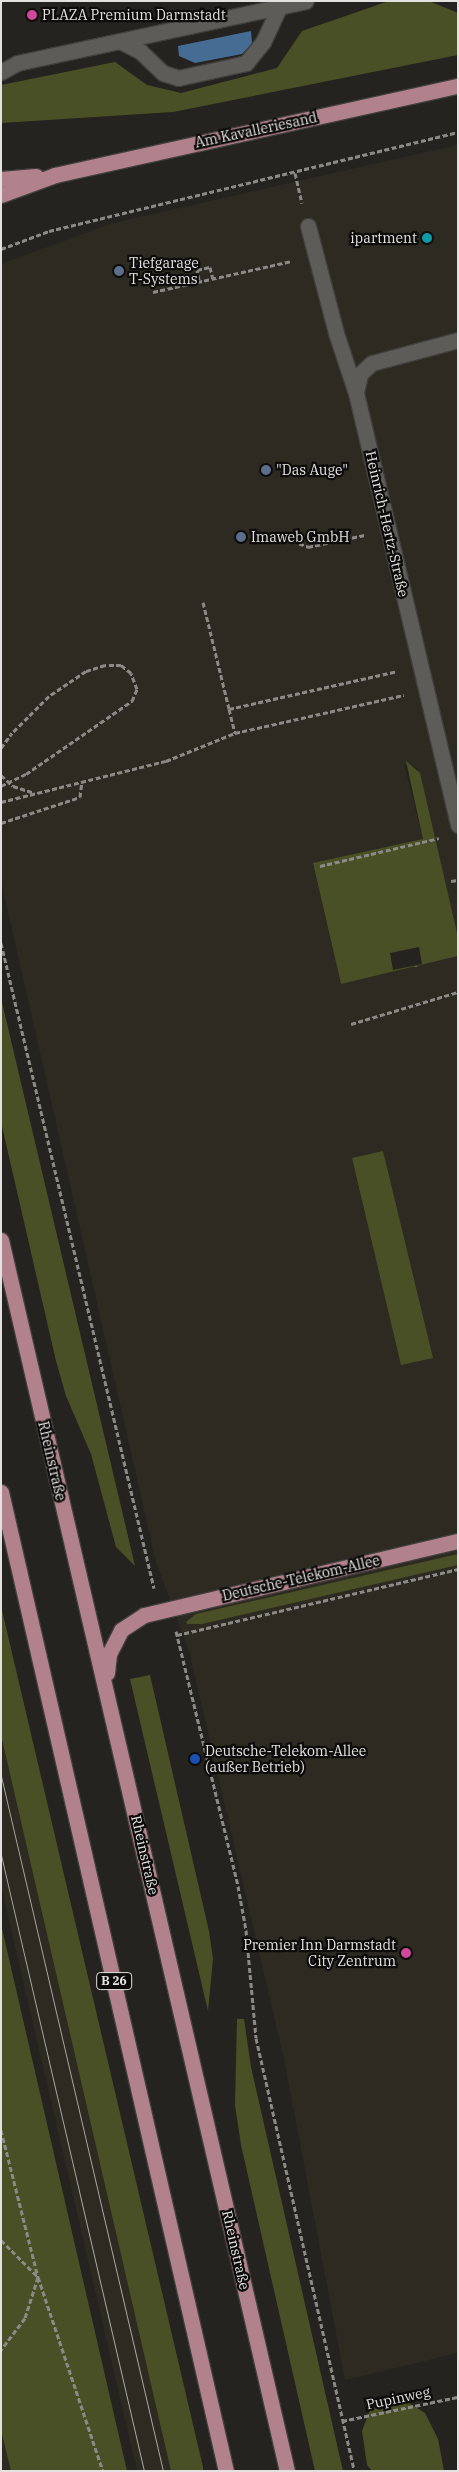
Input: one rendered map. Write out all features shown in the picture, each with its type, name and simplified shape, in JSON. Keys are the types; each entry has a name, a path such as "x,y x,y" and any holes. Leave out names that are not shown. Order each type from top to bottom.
{"main road":[{"name":"Am Kavalleriesand","path":"1,195 55,175 458,86"},
{"name":"Am Kavalleriesand","path":"1,179 55,175"},
{"name":"Rheinstraße","path":"1,1240 287,2471"},
{"name":"B 26","path":"1,1492 226,2471"},
{"name":"Deutsche-Telekom-Allee","path":"107,1691 109,1654 114,1641 121,1630 144,1614 458,1541"}],"street":[{"path":"1,72 16,63 305,1"},
{"path":"120,41 140,51 164,73 178,78 246,63 264,42 280,6"},
{"name":"Heinrich-Hertz-Straße","path":"308,226 315,256 356,393 458,825"},
{"path":"356,393 360,374 372,363 458,340"}],"path":[{"path":"1,249 49,231 458,132"},
{"path":"295,172 308,226"},
{"path":"153,292 315,256"},
{"path":"199,280 197,270 210,267 213,279"},
{"path":"285,538 308,547 372,533"},
{"path":"202,602 235,733"},
{"path":"1,748 49,696 86,671 105,665 121,665 131,673 137,689 132,701 26,774 1,786"},
{"path":"229,709 405,670"},
{"path":"1,802 166,761 235,733 403,695 427,693"},
{"path":"1,775 13,786 35,793"},
{"path":"1,824 80,797 82,782"},
{"path":"320,866 442,837"},
{"path":"452,881 458,880"},
{"path":"1,943 148,1569 178,1635 238,1886 248,1944 256,2038 354,2471"},
{"path":"351,1024 458,992"},
{"path":"178,1635 458,1570"},
{"path":"1,2130 38,2277 103,2471"},
{"path":"1,2240 38,2277"},
{"path":"1,2350 24,2318 38,2277"},
{"name":"Pupinweg","path":"342,2421 458,2397"}],"shaded area":[{"path":"458,145 458,937 417,768 404,764 423,839 313,864 341,984 458,956 458,2353 345,2380 284,2059 189,1651 156,1562 1,881 1,264 113,223"},
{"path":"1,1735 171,2471 137,2471 1,1886"},
{"path":"1,2430 11,2471 1,2471"}],"green space":[{"path":"389,1 429,1 458,13 458,55 173,112 1,123 1,85 115,62 147,85 181,93 277,68 302,31"},
{"path":"406,761 420,773 458,937 458,956 341,984 313,863 423,839","holes":["419,947 422,964 393,970 390,953"]},
{"path":"1,998 135,1566 116,1547 91,1454 66,1396 56,1361 1,1122"},
{"path":"383,1151 433,1358 401,1365 352,1158"},
{"path":"458,1554 458,1565 202,1624 187,1624 186,1622 196,1614"},
{"path":"1,1606 203,2471 171,2471 1,1735"},
{"path":"150,1675 209,1931 213,1959 208,2011 130,1679"},
{"path":"1,1924 127,2471 11,2471 1,2430"},
{"path":"237,2019 244,2019 251,2067 343,2471 315,2471 241,2145 235,2105"},
{"path":"404,2400 425,2413 438,2439 444,2471 372,2471 367,2465 362,2431 370,2410"}],"water":[{"path":"251,31 252,44 242,54 195,63 179,56 178,46"}],"tram line":[{"path":"1,1776 163,2471"},
{"path":"1,1855 144,2471"}],"place":[{"name":"PLAZA Premium Darmstadt","path":"32,15"},
{"name":"ipartment","path":"427,238"},
{"name":"Tiefgarage T-Systems","path":"119,271"},
{"name":"\"Das Auge\"","path":"266,470"},
{"name":"Imaweb GmbH","path":"241,537"},
{"name":"Deutsche-Telekom-Allee (außer Betrieb)","path":"195,1759"},
{"name":"Premier Inn Darmstadt City Zentrum","path":"406,1953"}]}
